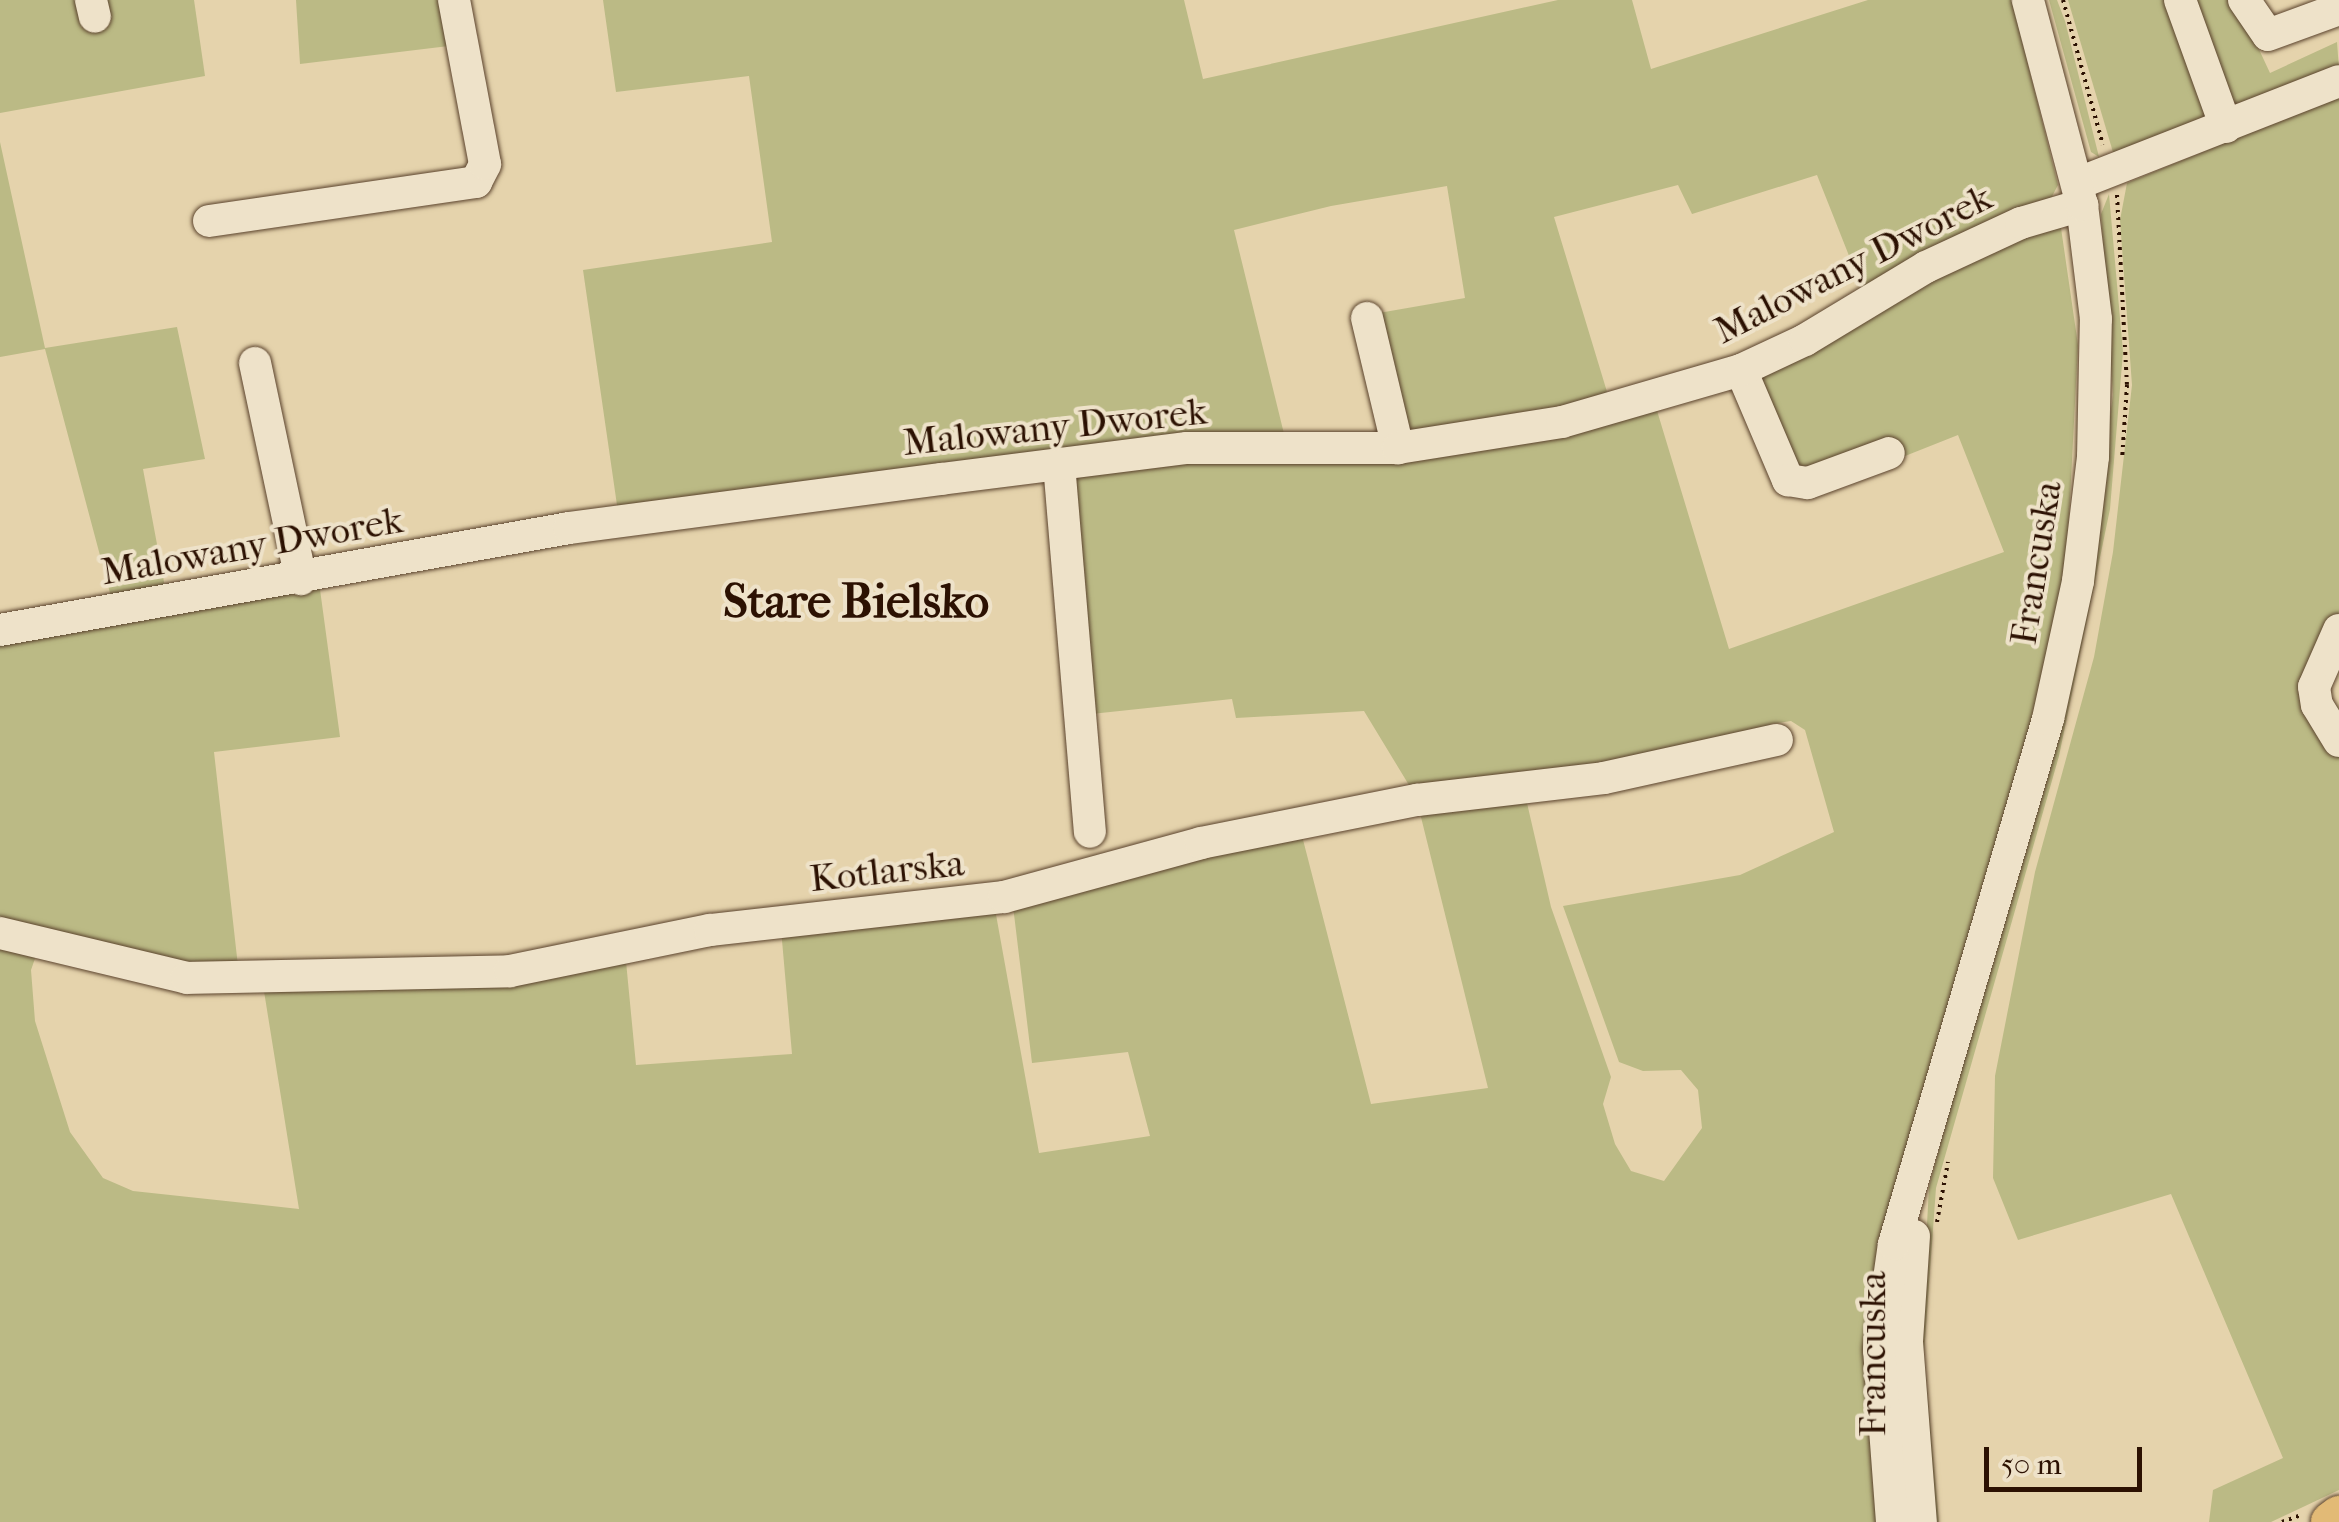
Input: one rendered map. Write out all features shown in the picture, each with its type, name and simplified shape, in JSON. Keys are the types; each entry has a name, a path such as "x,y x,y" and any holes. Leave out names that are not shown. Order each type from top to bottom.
{"main road":[{"path":"2330,1522 2339,1516"}],"street":[{"path":"209,222 476,182 486,164 454,0"},
{"name":"Francuska","path":"1892,1522 1878,1350 1894,1244 2048,720 2078,581 2096,360 2080,194 2028,0"},
{"path":"2180,0 2226,127"},
{"path":"2244,0 2268,34 2339,9"},
{"name":"Malowany Dworek","path":"0,630 569,528 1187,448 1398,448 1614,411 1741,370 1805,340 1926,267 2226,127 2339,81"},
{"path":"1367,318 1398,448"},
{"path":"256,363 301,579"},
{"path":"1741,370 1788,480 1808,483 1889,452"},
{"path":"1059,464 1090,832"},
{"path":"2339,630 2314,687 2316,706 2339,741"},
{"name":"Kotlarska","path":"0,933 187,978 510,971 691,932 1004,898 1201,843 1417,800 1604,778 1777,740"},
{"name":"Francuska","path":"1921,1522 1907,1342 1928,1127"}],"shaded area":[{"path":"0,0 194,0 205,76 0,113"},
{"path":"296,0 448,0 457,45 300,64"},
{"path":"603,0 1184,0 1203,79 1558,0 1632,0 1651,69 1868,0 2012,0 2058,185 2048,204 1865,296 1817,175 1692,214 1678,185 1554,217 1611,405 1405,432 1373,314 1465,298 1447,186 1331,206 1234,230 1287,446 618,512 583,270 772,242 749,76 616,92"},
{"path":"2049,0 2057,0 2065,21 2099,157 2091,152"},
{"path":"2068,0 2173,0 2214,115 2115,159"},
{"path":"2185,0 2236,0 2270,73 2337,42 2339,69 2241,109 2232,105"},
{"path":"2339,96 2339,612 2314,658 2339,752 2339,1490 2271,1522 2209,1522 2213,1490 2283,1458 2171,1194 2018,1240 1993,1178 1995,1076 2035,872 2094,657 2113,552 2132,385 2120,220 2127,183"},
{"path":"0,142 45,348 177,327 205,459 143,469 167,598 114,608 45,349 0,357"},
{"path":"2109,194 2123,352 2110,509 2059,756 1936,1188 1924,1354 1939,1522 1931,1522 1918,1393 1929,1187 2086,597 2113,395 2101,214"},
{"path":"2061,228 2078,345 2066,575 2046,682 1920,1112 1878,1522 0,1522 0,939 40,944 31,970 35,1021 70,1132 103,1178 133,1191 299,1209 263,985 625,951 636,1065 792,1054 781,929 995,909 1039,1153 1150,1136 1128,1052 1032,1063 1013,906 1300,828 1371,1104 1488,1088 1418,805 1527,803 1551,907 1611,1077 1603,1104 1615,1144 1631,1171 1664,1181 1702,1128 1698,1090 1681,1070 1643,1071 1619,1062 1563,906 1740,875 1834,832 1805,730 1791,721 1771,724 1730,748 1415,795 1364,711 1236,718 1232,699 1082,715 1071,476 1655,404 1729,649 2004,552 1958,435 1900,458 1803,476 1757,376 2018,231"},
{"path":"319,582 340,737 214,752 239,975 0,926 0,637"}],"district":[{"name":"Stare Bielsko","path":"856,602"}]}
